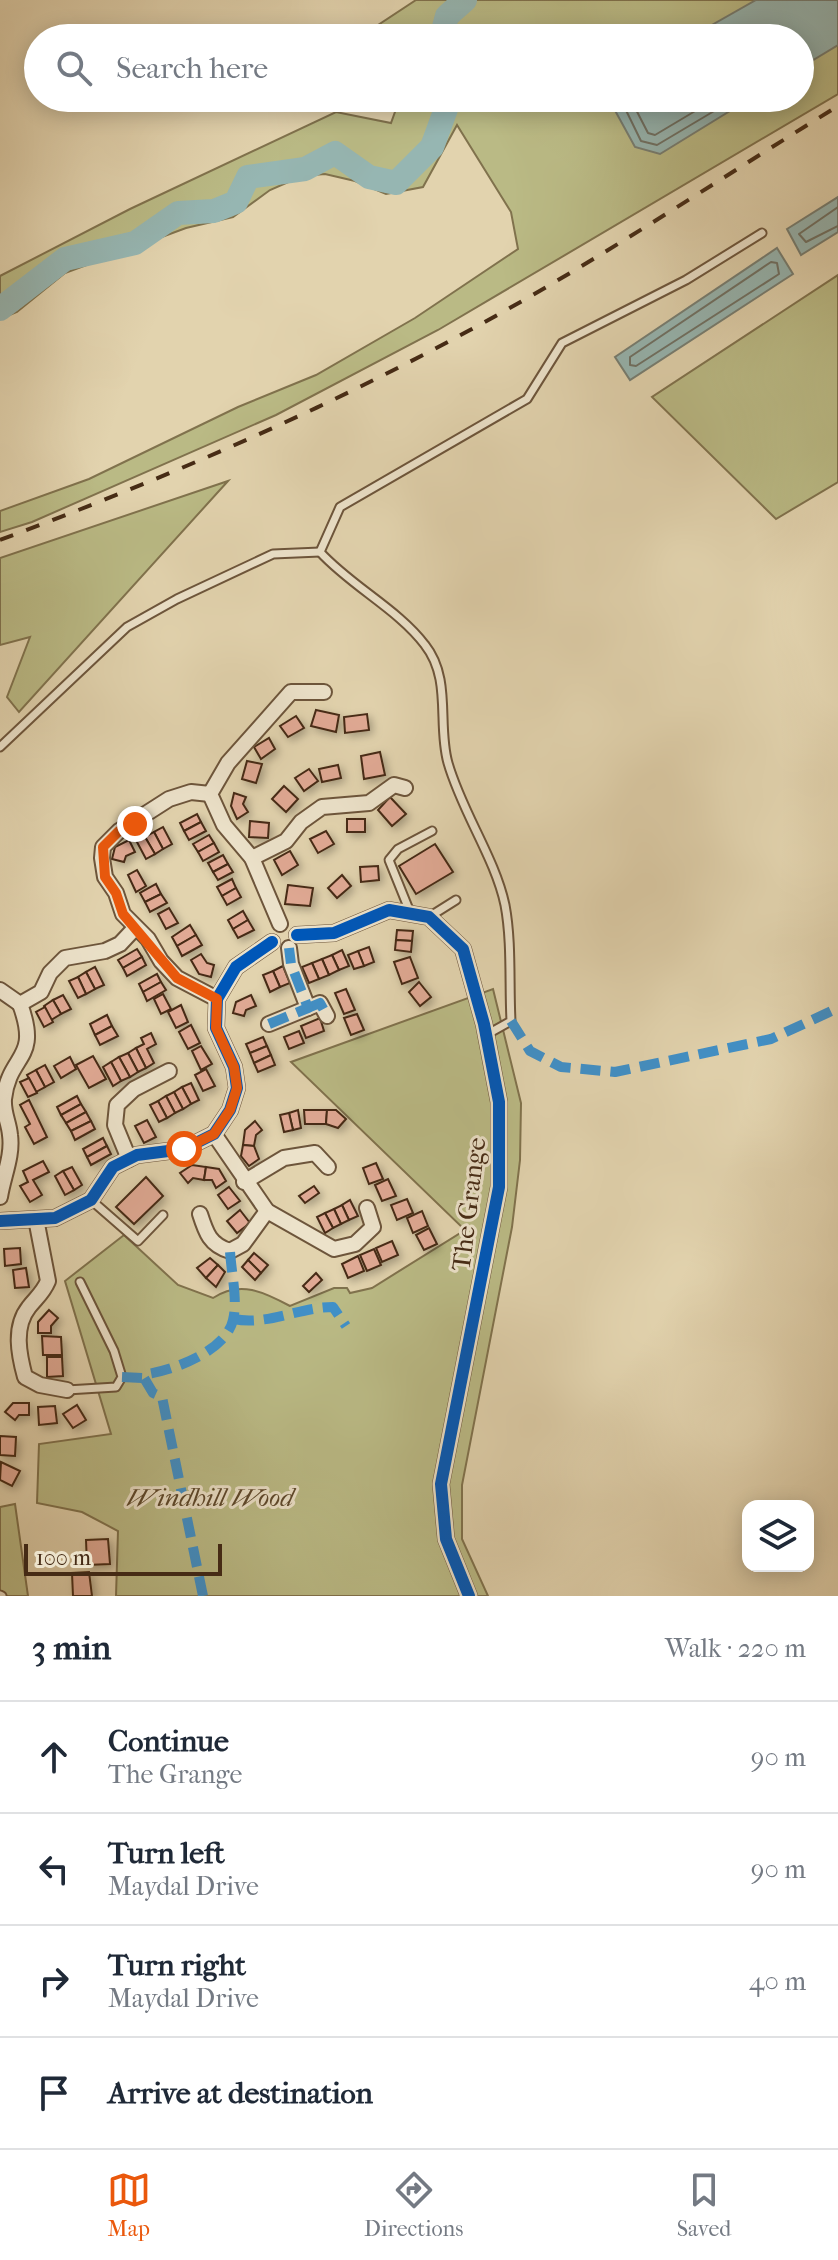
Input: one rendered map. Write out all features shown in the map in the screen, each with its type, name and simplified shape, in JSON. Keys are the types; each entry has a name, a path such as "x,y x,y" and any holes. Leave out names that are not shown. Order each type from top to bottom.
{"street":[{"path":"210,794 228,763 252,732 279,710 291,692 324,692"},
{"path":"252,858 286,841 301,822 322,807 369,803 394,785 405,788"},
{"path":"210,794 191,792 169,799 119,831 103,847 105,877 116,893 123,914 177,978 217,999"},
{"path":"210,794 224,825 252,858 280,924"},
{"path":"308,1008 291,964 293,942 291,926 280,924 273,929 272,942 278,948 293,942 334,933 389,910 429,917"},
{"name":"The Grange","path":"429,917 463,949 486,1035 499,1102 499,1187 441,1484 446,1539 469,1596"},
{"path":"20,1004 41,992 50,973 65,958 105,951 120,944 135,928"},
{"path":"0,990 20,1004 27,1024 28,1046 8,1084 2,1118 10,1133 10,1156 0,1198 2,1220 55,1218 91,1200 113,1167 129,1159 184,1149 214,1134 230,1110 237,1088 234,1067 216,1028 217,999 236,967 272,942"},
{"path":"269,1024 320,1003 327,1016"},
{"path":"129,1159 115,1125 117,1105 134,1089 169,1071"},
{"path":"214,1134 244,1182 267,1211 334,1249 355,1244 373,1227 367,1208"},
{"path":"244,1182 284,1158 315,1153 328,1167"},
{"path":"200,1214 206,1233 217,1247 230,1251 243,1244 267,1211"},
{"path":"36,1219 48,1281 21,1320 18,1342 25,1377 40,1385 67,1390"}],"lane":[{"path":"320,552 340,507 527,399 562,343 686,280 762,233"},
{"path":"0,747 127,627 273,554 320,552 342,576 414,633 427,647 440,672 447,760 463,809 505,905 511,1021 486,1035"},
{"path":"410,913 389,860 398,849 432,831"},
{"path":"429,917 456,900"},
{"path":"91,1200 138,1241 163,1215"},
{"path":"67,1390 108,1390 116,1387 122,1377 114,1351 80,1282"}],"green space":[{"path":"416,0 838,0 838,94 814,108 814,24 380,24"},
{"path":"336,112 391,123 395,112 807,112 438,330 276,415 32,522 0,532 0,511 89,479 238,407 316,375 415,318 518,249 511,212 457,125 423,187 386,194 355,181 325,174 302,176 270,190 233,217 186,228 65,273 17,312 0,319 0,276 130,209"},
{"path":"838,275 838,482 776,519 652,397"},
{"path":"228,481 19,712 7,697 30,637 0,645 0,558"},
{"name":"Windhill Wood","path":"493,989 521,1103 520,1160 512,1227 462,1485 462,1539 488,1596 116,1596 118,1531 82,1512 37,1503 39,1444 111,1434 65,1281 124,1235 178,1285 213,1298 233,1290 252,1290 290,1306 334,1288 347,1288 350,1293 372,1288 465,1230 291,1062"},
{"path":"15,1504 28,1596 0,1596 0,1507"}],"water":[{"path":"756,0 838,0 838,45 814,60 814,24 714,24"},
{"path":"616,112 728,112 660,154 635,147"},
{"path":"838,197 838,232 801,255 787,229"},
{"path":"777,248 793,274 630,380 615,357"}],"building":[{"path":"316,710 339,715 336,732 311,726"},
{"path":"367,714 369,730 345,733 344,717"},
{"path":"296,716 304,728 288,737 280,726"},
{"path":"269,738 275,749 261,759 254,747"},
{"path":"380,752 385,775 364,779 361,756"},
{"path":"247,761 262,764 256,783 242,779"},
{"path":"338,765 341,778 322,782 319,769"},
{"path":"309,769 318,781 304,791 295,778"},
{"path":"284,786 298,799 286,812 272,799"},
{"path":"234,793 246,797 243,804 248,812 237,819 231,806"},
{"path":"390,797 406,814 392,826 378,810"},
{"path":"197,814 201,822 184,831 180,823"},
{"path":"347,819 365,819 365,832 347,832"},
{"path":"250,821 269,823 268,838 249,837"},
{"path":"201,822 206,831 189,840 184,831"},
{"path":"163,827 172,844 163,849 154,832"},
{"path":"326,831 334,844 318,853 310,839"},
{"path":"154,832 163,849 155,854 145,837"},
{"path":"209,835 214,843 198,852 193,844"},
{"path":"145,837 155,854 146,859 137,842"},
{"path":"129,840 135,852 126,856 124,862 112,859 115,847"},
{"path":"214,843 219,852 203,861 198,852"},
{"path":"435,844 453,872 416,894 399,866"},
{"path":"290,851 298,865 282,875 274,860"},
{"path":"223,855 228,864 213,872 208,863"},
{"path":"228,864 233,872 218,880 213,872"},
{"path":"378,866 379,880 361,882 360,867"},
{"path":"137,870 146,886 136,892 128,875"},
{"path":"342,875 351,886 337,898 328,888"},
{"path":"232,879 236,888 222,896 217,887"},
{"path":"156,884 161,894 145,902 140,893"},
{"path":"288,885 313,888 310,906 285,904"},
{"path":"236,888 241,897 227,905 222,896"},
{"path":"161,894 167,903 150,912 145,902"},
{"path":"169,908 178,923 166,929 158,914"},
{"path":"243,911 248,920 233,929 228,920"},
{"path":"248,920 254,930 238,938 233,929"},
{"path":"190,925 196,935 177,946 172,937"},
{"path":"397,930 413,931 412,941 396,940"},
{"path":"196,935 202,945 182,956 177,946"},
{"path":"396,940 412,941 411,952 395,950"},
{"path":"369,947 374,962 364,966 358,951"},
{"path":"137,949 142,957 123,968 118,960"},
{"path":"342,950 349,966 339,970 332,955"},
{"path":"358,951 364,966 354,969 348,955"},
{"path":"201,954 207,963 214,965 211,977 199,974 191,960"},
{"path":"332,955 339,970 329,975 322,959"},
{"path":"142,957 146,965 127,976 123,968"},
{"path":"410,957 418,978 402,984 394,962"},
{"path":"322,959 329,975 319,979 312,963"},
{"path":"312,963 319,979 309,983 302,967"},
{"path":"283,966 290,983 280,987 273,971"},
{"path":"95,967 104,985 95,989 86,972"},
{"path":"273,971 280,987 270,992 263,975"},
{"path":"86,972 95,989 86,994 78,977"},
{"path":"157,974 161,982 143,992 139,984"},
{"path":"78,977 86,994 78,998 69,981"},
{"path":"161,982 166,990 147,1001 143,992"},
{"path":"419,982 431,997 420,1006 409,992"},
{"path":"346,989 355,1010 344,1014 335,993"},
{"path":"163,994 171,1009 161,1014 154,999"},
{"path":"63,995 71,1009 61,1014 53,1000"},
{"path":"251,995 256,1006 246,1010 244,1016 233,1013 236,1002"},
{"path":"53,1000 61,1014 51,1020 44,1006"},
{"path":"181,1005 188,1022 176,1028 168,1012"},
{"path":"45,1007 53,1022 44,1027 36,1012"},
{"path":"357,1014 364,1030 351,1035 344,1018"},
{"path":"107,1015 112,1026 95,1035 90,1024"},
{"path":"320,1018 324,1031 306,1038 301,1026"},
{"path":"191,1025 200,1043 188,1049 179,1032"},
{"path":"112,1026 118,1036 100,1045 95,1035"},
{"path":"299,1031 304,1043 289,1049 284,1037"},
{"path":"151,1033 156,1044 147,1049 154,1063 146,1068 136,1048 144,1044 141,1038"},
{"path":"263,1037 267,1046 250,1053 246,1044"},
{"path":"201,1046 212,1064 201,1070 192,1051"},
{"path":"267,1046 271,1055 254,1063 250,1053"},
{"path":"136,1048 146,1068 138,1072 128,1053"},
{"path":"128,1053 138,1072 130,1077 119,1057"},
{"path":"271,1055 275,1065 258,1072 254,1063"},
{"path":"93,1056 106,1079 89,1088 76,1065"},
{"path":"70,1057 76,1069 61,1078 54,1066"},
{"path":"119,1057 130,1077 121,1081 111,1062"},
{"path":"111,1062 121,1081 113,1086 103,1067"},
{"path":"45,1065 54,1082 45,1087 36,1070"},
{"path":"206,1069 215,1086 203,1091 195,1075"},
{"path":"36,1070 45,1087 36,1092 27,1075"},
{"path":"29,1078 37,1093 28,1097 20,1082"},
{"path":"191,1083 199,1100 191,1104 182,1087"},
{"path":"182,1087 191,1104 183,1109 174,1092"},
{"path":"174,1092 183,1109 175,1113 166,1096"},
{"path":"77,1096 81,1104 61,1115 57,1107"},
{"path":"166,1096 175,1113 167,1118 158,1101"},
{"path":"29,1100 47,1137 34,1144 25,1127 30,1124 20,1105"},
{"path":"158,1101 167,1118 159,1122 150,1105"},
{"path":"81,1104 86,1112 66,1123 61,1115"},
{"path":"298,1110 301,1128 293,1130 289,1113"},
{"path":"304,1110 327,1110 326,1124 305,1124"},
{"path":"327,1110 336,1110 346,1119 338,1128 326,1124"},
{"path":"86,1112 91,1121 71,1131 66,1123"},
{"path":"289,1113 293,1130 284,1132 280,1115"},
{"path":"147,1120 156,1137 144,1143 135,1126"},
{"path":"91,1121 95,1129 75,1140 71,1131"},
{"path":"255,1121 262,1130 256,1135 254,1146 243,1145 245,1130"},
{"path":"103,1138 107,1146 87,1157 83,1149"},
{"path":"243,1145 254,1146 259,1159 249,1166 241,1156"},
{"path":"107,1146 111,1154 91,1165 87,1157"},
{"path":"43,1161 49,1172 33,1180 42,1195 30,1202 20,1186 28,1182 23,1171"},
{"path":"376,1163 383,1179 369,1184 363,1168"},
{"path":"192,1165 206,1167 204,1180 193,1178 188,1183 180,1173"},
{"path":"72,1167 82,1185 74,1190 63,1171"},
{"path":"206,1167 219,1169 226,1181 216,1188 212,1180 204,1180"},
{"path":"63,1171 74,1190 65,1195 55,1176"},
{"path":"146,1177 163,1196 134,1224 116,1207"},
{"path":"388,1179 396,1196 382,1201 375,1185"},
{"path":"314,1186 319,1193 305,1203 299,1196"},
{"path":"229,1187 240,1201 228,1209 218,1195"},
{"path":"407,1199 413,1213 397,1220 391,1205"},
{"path":"350,1200 358,1216 349,1220 342,1205"},
{"path":"342,1205 349,1220 341,1224 334,1209"},
{"path":"334,1209 341,1224 333,1228 325,1213"},
{"path":"240,1210 250,1223 237,1233 227,1221"},
{"path":"422,1211 428,1226 413,1233 407,1218"},
{"path":"325,1213 333,1228 325,1233 317,1217"},
{"path":"429,1228 437,1244 424,1250 416,1235"},
{"path":"392,1241 398,1255 382,1262 376,1248"},
{"path":"20,1248 21,1264 5,1266 4,1249"},
{"path":"374,1249 381,1265 367,1271 360,1255"},
{"path":"254,1253 268,1265 261,1273 248,1260"},
{"path":"358,1256 364,1271 348,1278 342,1264"},
{"path":"210,1258 218,1265 206,1278 197,1268"},
{"path":"248,1260 261,1273 255,1280 242,1267"},
{"path":"218,1265 225,1272 216,1287 206,1278"},
{"path":"26,1268 29,1287 15,1288 13,1270"},
{"path":"316,1273 322,1280 309,1292 303,1286"},
{"path":"49,1310 58,1318 51,1326 51,1333 38,1333 38,1322"},
{"path":"42,1336 61,1337 62,1355 43,1355"},
{"path":"47,1357 62,1357 63,1376 47,1377"},
{"path":"13,1403 29,1403 29,1415 19,1415 15,1420 5,1412"},
{"path":"77,1405 86,1420 73,1428 63,1414"},
{"path":"55,1406 57,1423 39,1425 38,1407"},
{"path":"0,1436 16,1437 15,1456 0,1455"},
{"path":"1,1462 20,1471 12,1486 0,1480"},
{"path":"108,1539 110,1564 87,1565 86,1540"},
{"path":"89,1572 92,1596 73,1596 72,1573"}],"waterway":[{"path":"445,24 447,16 465,0"},
{"path":"0,309 65,259 135,243 178,213 214,211 236,202 248,177 305,169 335,153 369,177 396,183 432,147 445,112"}],"railway":[{"path":"0,540 239,443 413,360 564,277 838,106"}],"marked path":[{"path":"269,1024 308,1008 291,964 289,948"},
{"path":"308,1008 320,1003 327,1016"},
{"path":"511,1021 530,1051 561,1067 615,1072 771,1039 838,1008"},
{"path":"203,1596 162,1397 153,1393 144,1378 147,1374 198,1357 210,1350 228,1331 235,1304 230,1251"},
{"path":"234,1319 258,1320 333,1307 346,1326"},
{"path":"122,1377 144,1378"}],"cycle path":[{"path":"297,935 334,933 389,910 429,917 463,949 484,1024 499,1102 499,1187 441,1484 446,1539 469,1596"},
{"path":"0,1221 55,1218 91,1200 113,1167 137,1155 184,1149 214,1134 230,1110 237,1088 234,1067 216,1028 217,999 236,967 272,942"}],"route":[{"path":"135,824 119,831 103,847 105,877 116,893 123,914 148,939 161,961 177,978 217,999 216,1028 234,1067 237,1088 230,1110 214,1134 184,1149"}]}
